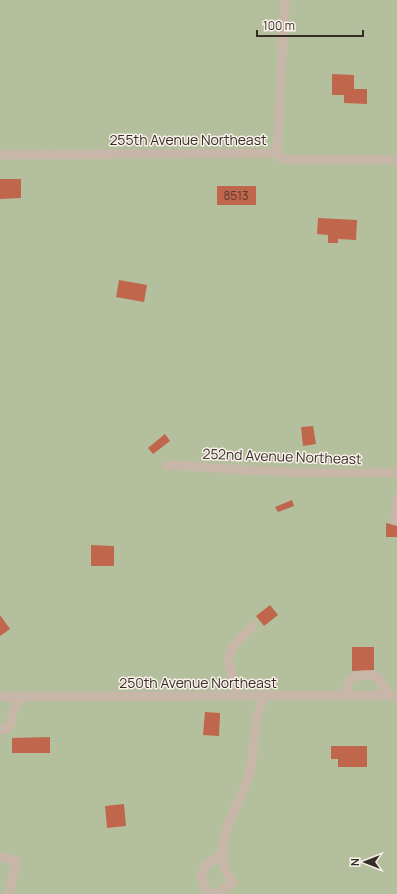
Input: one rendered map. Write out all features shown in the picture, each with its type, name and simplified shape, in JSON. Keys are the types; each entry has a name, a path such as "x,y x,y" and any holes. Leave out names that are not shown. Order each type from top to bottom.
{"street":[{"path":"277,153 285,0"},
{"name":"255th Avenue Northeast","path":"0,154 277,153 282,159 397,160"},
{"name":"252nd Avenue Northeast","path":"167,465 297,473 397,473"},
{"path":"395,520 397,499"},
{"path":"238,695 228,663 229,654 232,647 253,626"},
{"path":"344,695 348,681 359,675 368,674 376,676 393,695"},
{"path":"215,894 233,884 225,869 222,854 224,835 250,772 255,724 259,709 266,695"},
{"name":"250th Avenue Northeast","path":"0,697 393,695"},
{"path":"0,730 7,729 11,724 12,713 21,697"},
{"path":"212,894 208,893 201,877 205,866 222,854"},
{"path":"0,857 16,860 9,894"}],"green space":[{"path":"0,0 397,0 397,894 0,894"}],"building":[{"path":"332,74 354,75 354,89 367,89 367,104 344,103 344,95 332,95"},
{"path":"0,179 21,179 21,198 0,199"},
{"path":"217,186 256,186 256,205 217,205"},
{"path":"318,218 357,220 356,240 338,239 338,243 328,243 328,235 317,234"},
{"path":"119,280 147,285 144,302 116,297"},
{"path":"313,426 316,444 303,446 301,427"},
{"path":"165,434 170,441 153,454 148,448"},
{"path":"292,500 294,506 278,512 275,507"},
{"path":"386,523 397,526 397,537 386,537"},
{"path":"91,545 114,546 114,566 91,566"},
{"path":"270,605 278,615 264,626 256,616"},
{"path":"0,615 10,629 0,636"},
{"path":"352,647 374,647 374,670 352,671"},
{"path":"205,712 220,713 219,736 203,735"},
{"path":"50,737 50,753 12,753 12,738"},
{"path":"331,746 367,746 367,767 338,767 338,759 331,759"},
{"path":"124,804 126,826 107,828 105,806"}]}
